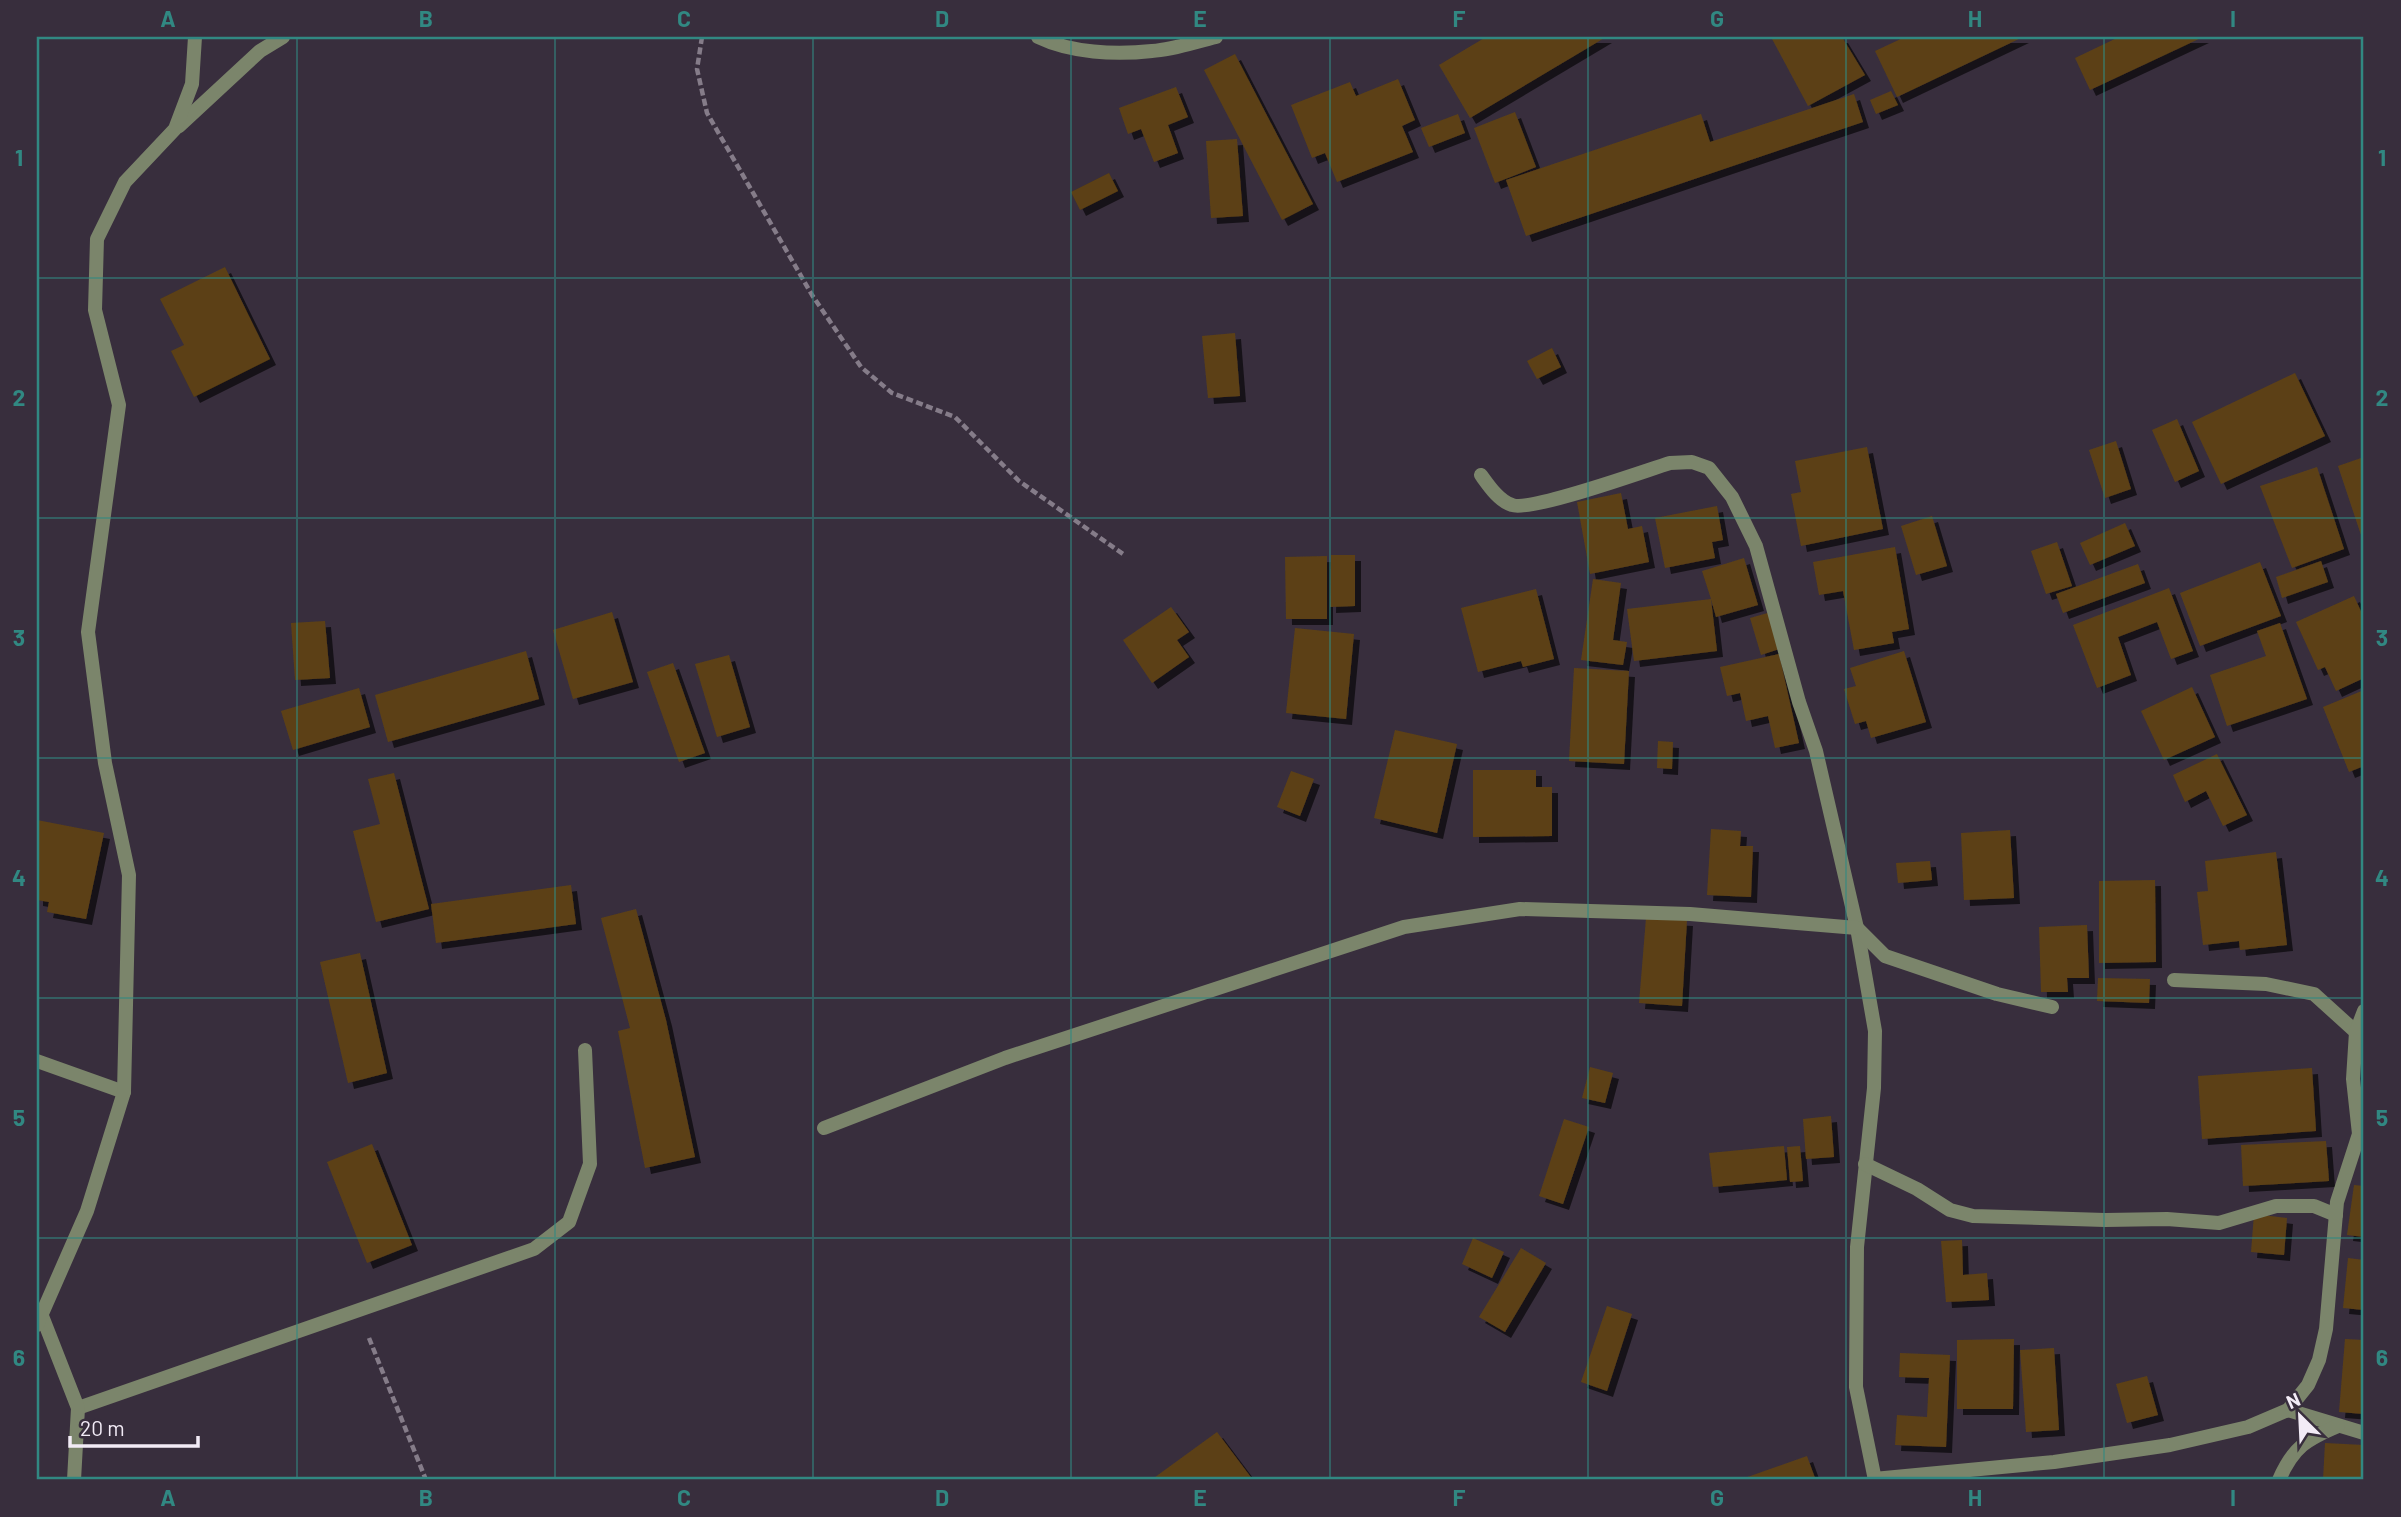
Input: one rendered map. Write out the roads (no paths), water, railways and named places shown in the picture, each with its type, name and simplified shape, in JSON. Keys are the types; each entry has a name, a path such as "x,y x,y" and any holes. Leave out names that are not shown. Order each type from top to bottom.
{"street":[{"path":"175,130 192,84 195,37"},
{"path":"74,1480 78,1408 39,1321 87,1211 124,1092 129,876 105,763 88,632 119,405 95,310 97,239 125,182 175,130 260,51 283,37"},
{"path":"1038,37 1057,46 1114,51 1153,51 1216,37"},
{"path":"1481,475 1495,494 1513,506 1540,504 1670,463 1692,461 1709,468 1732,497 1756,546 1799,702 1816,751 1857,928 1875,1031 1874,1088 1857,1247 1856,1387 1875,1480 2054,1462 2170,1445 2210,1438 2248,1427 2288,1410 2308,1385 2319,1360 2326,1329 2337,1202 2362,1139 2353,1079 2356,1032 2364,1011"},
{"path":"824,1128 1005,1058 1404,927 1520,909 1690,914 1857,928 1885,956 1997,994 2052,1007"},
{"path":"2174,980 2266,984 2314,994 2356,1032"},
{"path":"78,1408 534,1249 569,1222 590,1164 585,1050"},
{"path":"37,1061 124,1092"},
{"path":"1865,1164 1917,1189 1950,1210 1973,1216 2167,1219 2219,1223 2276,1206 2314,1206 2336,1215"},
{"path":"2288,1410 2364,1433"},
{"path":"2279,1480 2293,1454 2311,1437 2338,1426"}]}
